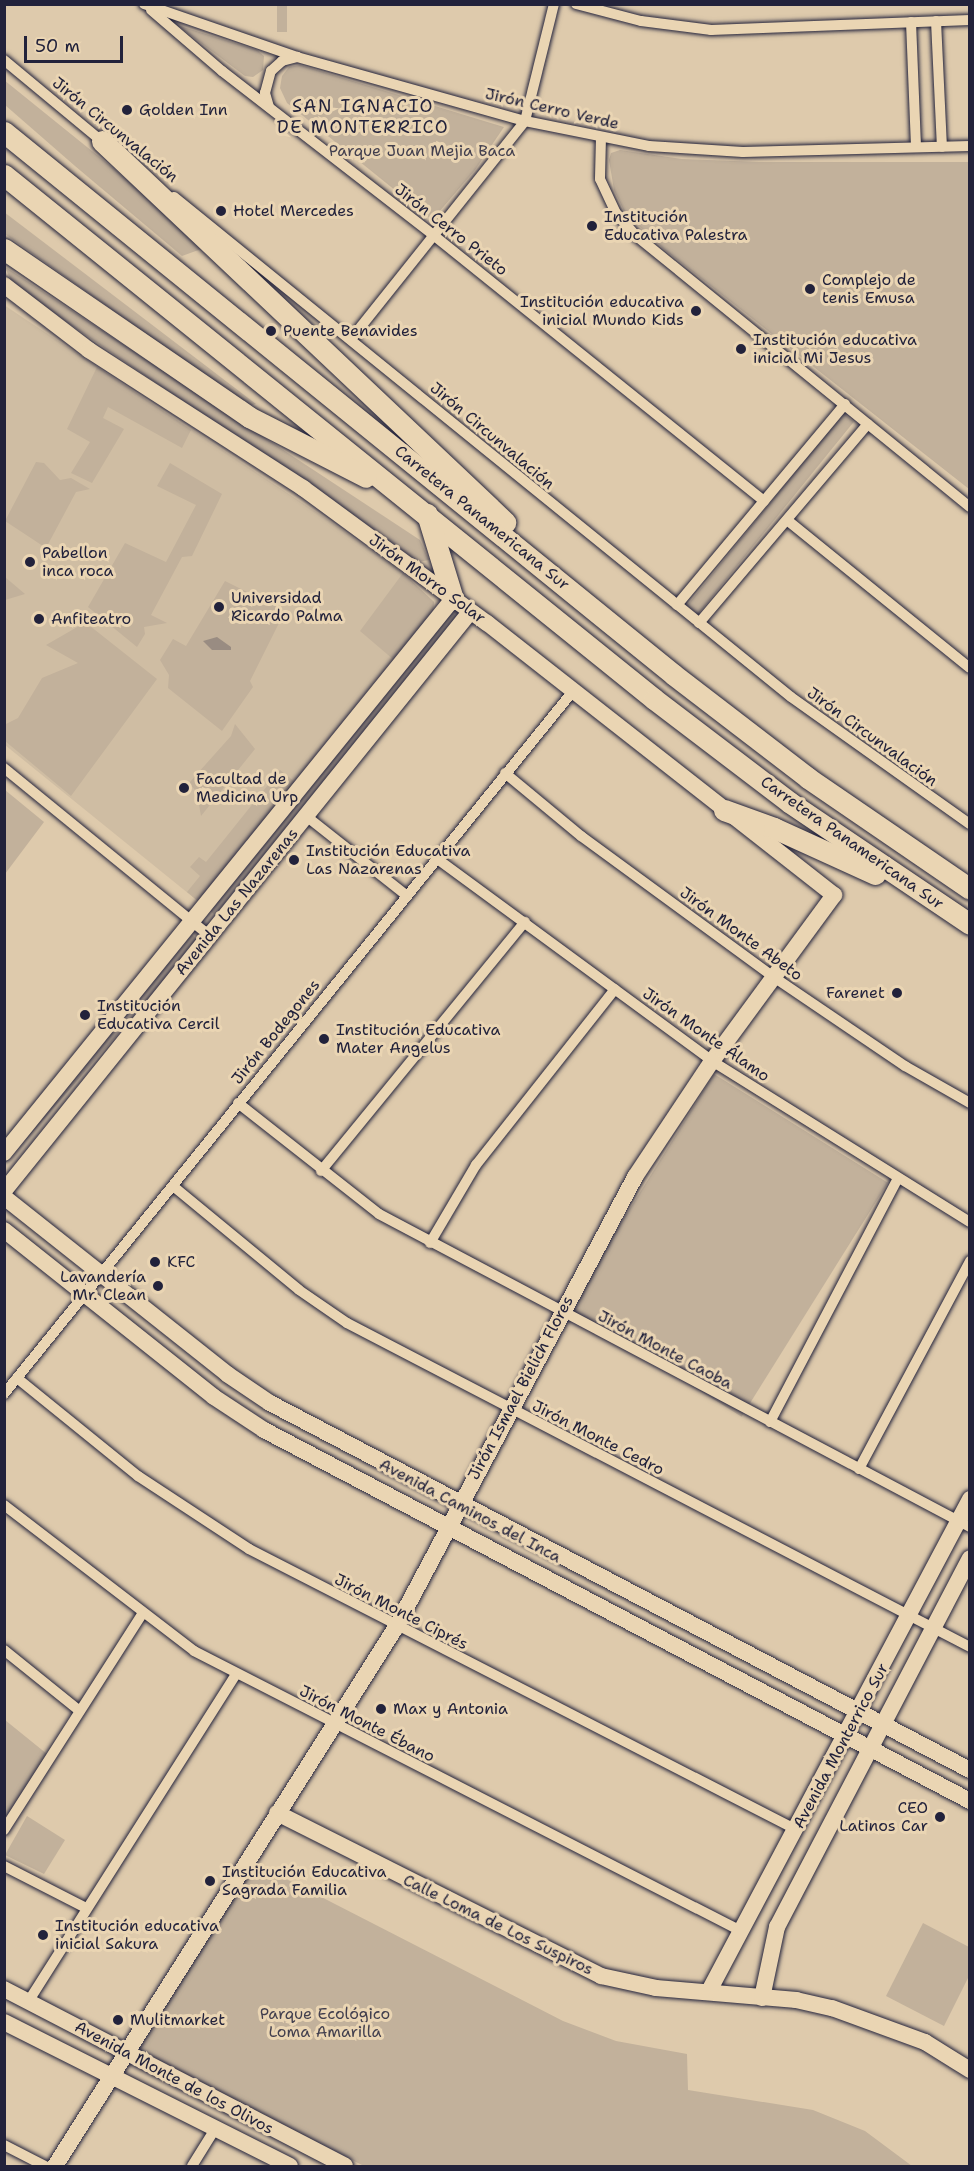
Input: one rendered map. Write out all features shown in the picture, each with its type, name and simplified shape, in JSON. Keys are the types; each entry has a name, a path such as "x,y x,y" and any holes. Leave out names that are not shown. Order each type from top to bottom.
{"highway":[{"name":"Carretera Panamericana Sur","path":"4,132 674,675 808,778 969,889"},
{"path":"102,141 469,485 577,595"},
{"name":"Carretera Panamericana Sur","path":"4,175 654,699 789,802 969,924"},
{"path":"4,249 249,417 405,496"},
{"path":"427,514 453,599"},
{"path":"724,810 774,828 929,899"}],"street":[{"path":"351,339 432,234 486,174 525,121 555,4"},
{"path":"576,4 641,21 711,30 969,20"},
{"name":"Jirón Cerro Verde","path":"145,5 297,57 525,121 649,146 744,152 969,146"},
{"name":"Jirón Cerro Prieto","path":"145,5 269,108 432,234 765,501"},
{"path":"936,21 942,147"},
{"path":"911,22 916,147"},
{"path":"269,108 265,93 271,71 282,61 297,57"},
{"name":"Jirón Circunvalación","path":"4,60 791,697 969,824"},
{"path":"601,137 600,179 616,213 634,234 969,507"},
{"name":"Jirón Morro Solar","path":"4,285 89,350 303,488 470,612 834,895"},
{"path":"677,605 845,404"},
{"path":"699,623 868,424"},
{"path":"787,520 969,668"},
{"name":"Avenida Las Nazarenas","path":"4,1153 453,599"},
{"name":"Avenida Las Nazarenas","path":"4,1191 470,612"},
{"name":"Jirón Bodegones","path":"4,1394 573,691"},
{"path":"4,768 210,936"},
{"name":"Jirón Monte Abeto","path":"505,773 581,836 775,978 905,1066 969,1102"},
{"path":"306,816 406,895"},
{"name":"Jirón Monte Álamo","path":"436,858 712,1061 897,1180 969,1222"},
{"name":"Jirón Ismael Bielich Flores","path":"55,2166 396,1627 561,1311 635,1177 712,1061 834,895"},
{"path":"321,1172 525,922"},
{"path":"430,1243 476,1165 615,989"},
{"name":"Jirón Monte Caoba","path":"238,1103 321,1172 379,1214 964,1524"},
{"path":"770,1422 897,1180"},
{"name":"Jirón Monte Cedro","path":"173,1186 299,1290 347,1323 969,1647"},
{"name":"Avenida Caminos del Inca","path":"4,1197 103,1273 227,1374 270,1403 460,1506 969,1770"},
{"name":"Avenida Caminos del Inca","path":"4,1230 214,1397 264,1430 448,1529 969,1801"},
{"path":"859,1469 969,1261"},
{"name":"Jirón Monte Ciprés","path":"17,1378 138,1476 195,1516 396,1627 797,1830"},
{"name":"Avenida Monterrico Sur","path":"709,1991 797,1830 909,1614 964,1524 969,1498"},
{"name":"Jirón Monte Ébano","path":"4,1505 142,1614 194,1651 741,1931"},
{"name":"Avenida Monterrico Sur","path":"762,1998 777,1927 969,1558"},
{"path":"4,1830 142,1614"},
{"path":"4,1650 80,1711"},
{"path":"28,2002 84,1907 236,1674"},
{"name":"Calle Loma de Los Suspiros","path":"277,1814 601,1976 656,1988 796,2000 862,2018 925,2042 969,2070"},
{"path":"4,1866 84,1907"},
{"name":"Avenida Monte de los Olivos","path":"4,1989 345,2166"},
{"name":"Avenida Monte de los Olivos","path":"4,2022 290,2166"},
{"path":"192,2166 215,2129"},
{"path":"4,2145 45,2166"}],"shaded area":[{"name":"Universidad Ricardo Palma","path":"4,305 328,520 403,573 434,602 433,611 199,902 5,745"},
{"path":"217,637 231,647 231,650 212,650 203,641"}],"green space":[{"path":"277,5 287,5 287,32 277,32"},
{"path":"177,25 257,50 264,56 263,70 253,77 245,76"},
{"name":"Parque Juan Mejia Baca","path":"300,65 504,127 475,170 432,220 287,103 280,88 282,76 289,67"},
{"path":"4,80 113,168 204,248 182,256 5,105"},
{"name":"Complejo de tenis Emusa","path":"620,150 682,159 759,162 969,162 969,489 665,250 625,213 614,190 609,160 611,153"},
{"path":"4,212 256,404 248,406 5,234"},
{"path":"4,266 420,540 429,560 418,562 14,286"},
{"path":"97,367 191,430 182,448 108,407 103,418 124,429 92,483 71,473 90,442 67,429"},
{"path":"843,413 854,422 698,615 687,606"},
{"path":"36,462 44,463 60,480 71,478 90,489 76,492 46,548 5,521"},
{"path":"170,463 222,494 192,556 182,557 151,615 167,623 144,627 145,634 137,647 88,607 125,543 166,562 196,505 157,486"},
{"path":"403,573 434,602 433,611 394,660 360,631"},
{"path":"5,577 25,594 5,600"},
{"path":"225,581 285,611 250,681 253,687 222,731 168,688 169,675 160,660 173,639 186,646"},
{"path":"450,611 457,617 215,915 209,910"},
{"path":"79,626 90,626 157,679 71,796 5,741 4,725 18,718 42,678 78,663 46,645"},
{"path":"235,724 255,749 201,816 199,805 202,798 189,783 231,736"},
{"path":"280,770 295,782 199,902 187,892 200,876 190,867 199,857 206,862"},
{"path":"5,790 44,822 5,874"},
{"path":"192,935 199,941 4,1165 4,1151"},
{"path":"714,1074 888,1183 742,1417 568,1308"},
{"path":"5,1720 47,1754 5,1820"},
{"path":"27,1816 65,1840 44,1874 5,1855"},
{"name":"Parque Ecológico Loma Amarilla","path":"251,1861 563,2021 616,2041 687,2054 688,2090 813,2110 865,2131 912,2166 364,2166 133,2049"},
{"path":"923,1923 969,1947 969,1976 944,2026 886,1996"}],"place":[{"name":"Golden Inn","path":"127,110"},
{"name":"Hotel Mercedes","path":"221,211"},
{"name":"Institución Educativa Palestra","path":"592,226"},
{"name":"Complejo de tenis Emusa","path":"810,289"},
{"name":"Institución educativa inicial Mundo Kids","path":"696,311"},
{"name":"Puente Benavides","path":"271,331"},
{"name":"Institución educativa inicial Mi Jesus","path":"741,349"},
{"name":"Pabellon inca roca","path":"30,562"},
{"name":"Universidad Ricardo Palma","path":"219,607"},
{"name":"Anfiteatro","path":"39,619"},
{"name":"Facultad de Medicina Urp","path":"184,788"},
{"name":"Institución Educativa Las Nazarenas","path":"294,860"},
{"name":"Farenet","path":"897,993"},
{"name":"Institución Educativa Cercil","path":"85,1015"},
{"name":"Institución Educativa Mater Angelus","path":"324,1039"},
{"name":"KFC","path":"155,1262"},
{"name":"Lavandería Mr. Clean","path":"158,1286"},
{"name":"Max y Antonia","path":"381,1709"},
{"name":"CEO Latinos Car","path":"940,1817"},
{"name":"Institución Educativa Sagrada Familia","path":"210,1881"},
{"name":"Institución educativa inicial Sakura","path":"43,1935"},
{"name":"Mulitmarket","path":"118,2020"}],"district":[{"name":"SAN IGNACIO DE MONTERRICO","path":"363,117"}]}
